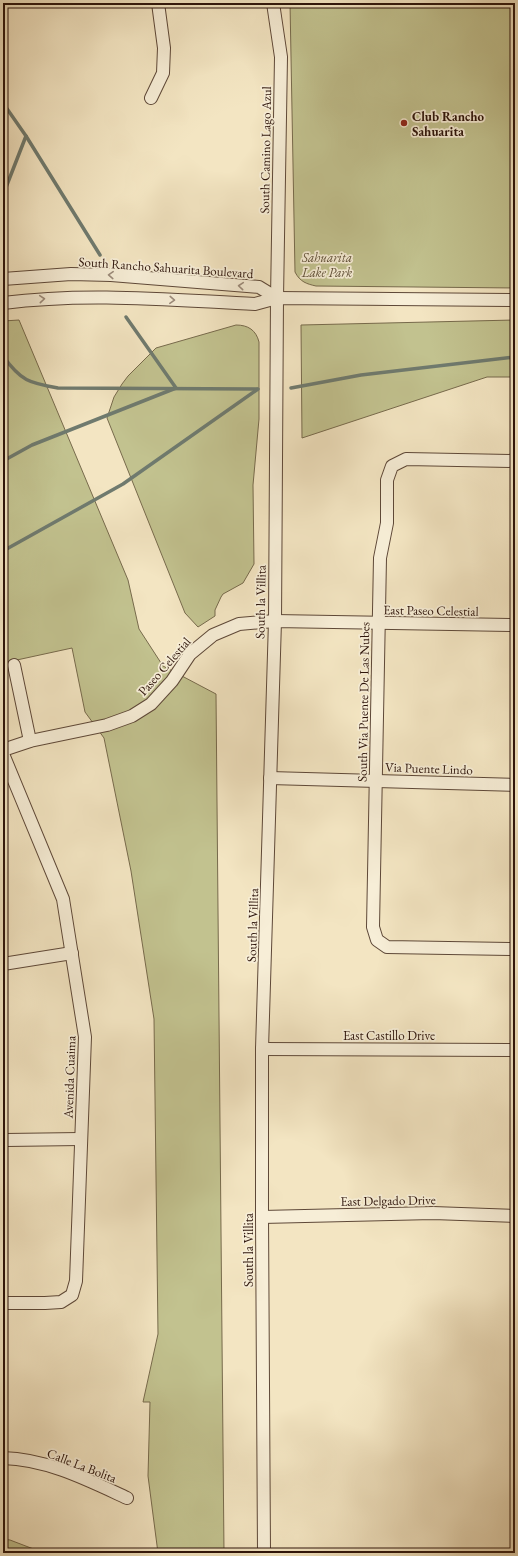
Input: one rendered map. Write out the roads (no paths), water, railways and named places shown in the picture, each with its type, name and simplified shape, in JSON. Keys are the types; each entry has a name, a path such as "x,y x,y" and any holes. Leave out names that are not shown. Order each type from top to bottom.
{"street":[{"path":"151,98 163,73 164,48 158,3"},
{"name":"South Camino Lago Azul","path":"273,3 281,57 277,298"},
{"name":"South Rancho Sahuarita Boulevard","path":"3,279 71,274 111,275 259,287 277,298"},
{"path":"3,303 57,297 100,296 255,304 277,298 515,300"},
{"name":"South la Villita","path":"264,1553 262,1049 275,621 277,298"},
{"name":"South Via Puente De Las Nubes","path":"515,461 406,460 392,466 387,480 387,523 380,558 373,927 377,940 387,947 515,949"},
{"name":"East Paseo Celestial","path":"275,621 515,625"},
{"name":"Paseo Celestial","path":"3,750 30,741 107,725 132,716 151,704 172,681 190,654 213,635 239,624 275,621"},
{"path":"14,665 30,741"},
{"name":"Avenida Cuaima","path":"3,754 63,898 85,1037 80,1139 76,1281 72,1295 61,1302 3,1303"},
{"name":"Via Puente Lindo","path":"270,778 515,784"},
{"path":"3,964 72,953"},
{"name":"East Castillo Drive","path":"262,1049 515,1050"},
{"path":"6,1140 80,1139"},
{"name":"East Delgado Drive","path":"262,1217 433,1213 515,1216"},
{"name":"Calle La Bolita","path":"3,1458 50,1465 88,1479 127,1498"}],"waterway":[{"path":"3,103 26,136 3,195"},
{"path":"26,136 100,255"},
{"path":"3,461 32,445 176,388 126,317"},
{"path":"3,356 15,371 26,380 58,388 257,389"},
{"path":"291,388 361,375 515,357"},
{"path":"3,551 123,484 258,389"}],"place":[{"name":"Club Rancho Sahuarita","path":"404,123"}],"park label":[{"name":"Sahuarita Lake Park","path":"327,264"}]}
